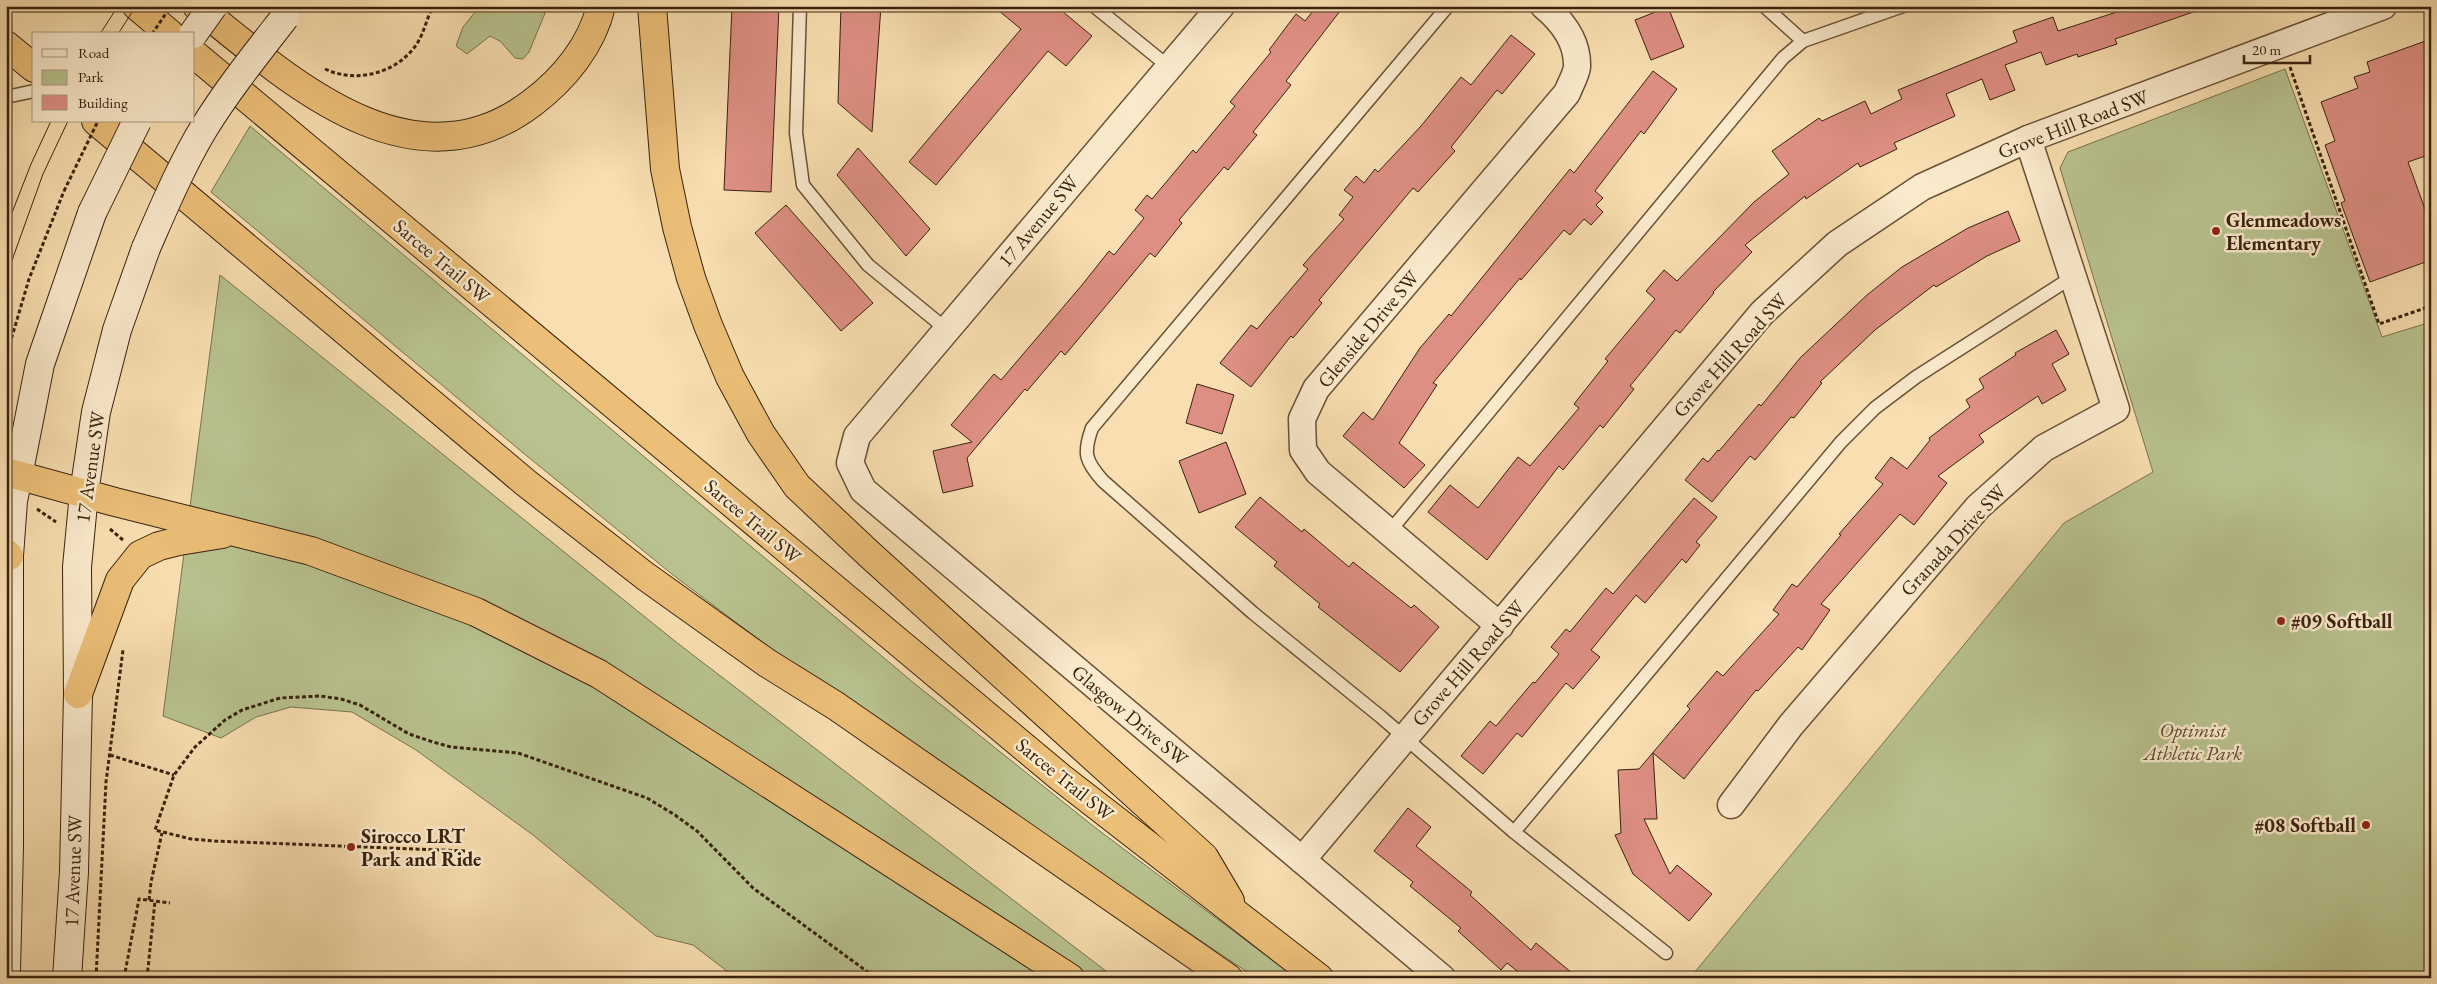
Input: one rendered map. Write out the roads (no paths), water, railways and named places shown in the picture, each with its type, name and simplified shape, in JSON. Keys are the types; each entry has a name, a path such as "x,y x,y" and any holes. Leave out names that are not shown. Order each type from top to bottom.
{"highway":[{"path":"137,6 168,32"},
{"path":"197,6 283,75 340,111 391,132 448,136 478,131 514,117 542,95 580,54 601,6"},
{"path":"652,6 665,168 677,228 691,278 708,325 730,378 761,434 797,486 869,554 1204,857 1237,913"},
{"path":"6,45 32,66"},
{"name":"Sarcee Trail SW","path":"195,55 1060,777 1319,978"},
{"path":"98,122 526,483 645,576 767,664 836,706 1228,978"},
{"path":"11,473 311,551 476,612 599,674 1070,978"},
{"path":"78,694 120,580 140,555 159,546 179,541 232,532"}],"main road":[{"path":"194,32 213,6"},
{"name":"17 Avenue SW","path":"67,978 74,872 78,694 77,567 84,493 96,412 117,330 146,248 178,177 203,129 228,92 290,12"},
{"path":"6,971 10,847 7,555 11,473 40,364 92,213 138,122"}],"street":[{"name":"17 Avenue SW","path":"857,436 1221,6"},
{"name":"Glenside Drive SW","path":"1500,626 1390,530 1318,472 1303,450 1302,419 1316,389 1567,93 1577,68 1573,44 1561,20 1544,6"},
{"name":"Grove Hill Road SW","path":"1302,860 1762,313 1837,244 1922,187 2028,139 2383,6"},
{"name":"Granada Drive SW","path":"1732,805 1791,725 1978,507 2044,448 2116,409 2028,139"},
{"name":"Glasgow Drive SW","path":"857,436 850,463 862,490 1442,978"}],"lane":[{"path":"800,6 796,133 803,185 868,265 946,329"},
{"path":"1094,6 1169,67"},
{"path":"1448,6 1092,428 1086,447 1090,466 1103,481 1253,613 1404,737 1514,832 1666,952"},
{"path":"1764,6 1802,41"},
{"path":"1390,530 1783,58 1802,41 1903,6"},
{"path":"6,97 32,91"},
{"path":"1514,832 1835,449 1875,408 1916,377 2074,276"}],"tram line":[{"path":"101,32 118,6"},
{"path":"119,32 136,6"},
{"path":"6,228 31,164 51,122"},
{"path":"6,277 43,174 68,122"}],"place":[{"name":"Glenmeadows Elementary","path":"2216,231"},
{"name":"#09 Softball","path":"2281,621"},
{"name":"#08 Softball","path":"2366,825"},
{"name":"Sirocco LRT Park and Ride","path":"351,847"}],"park label":[{"name":"Optimist Athletic Park","path":"2193,742"}]}
